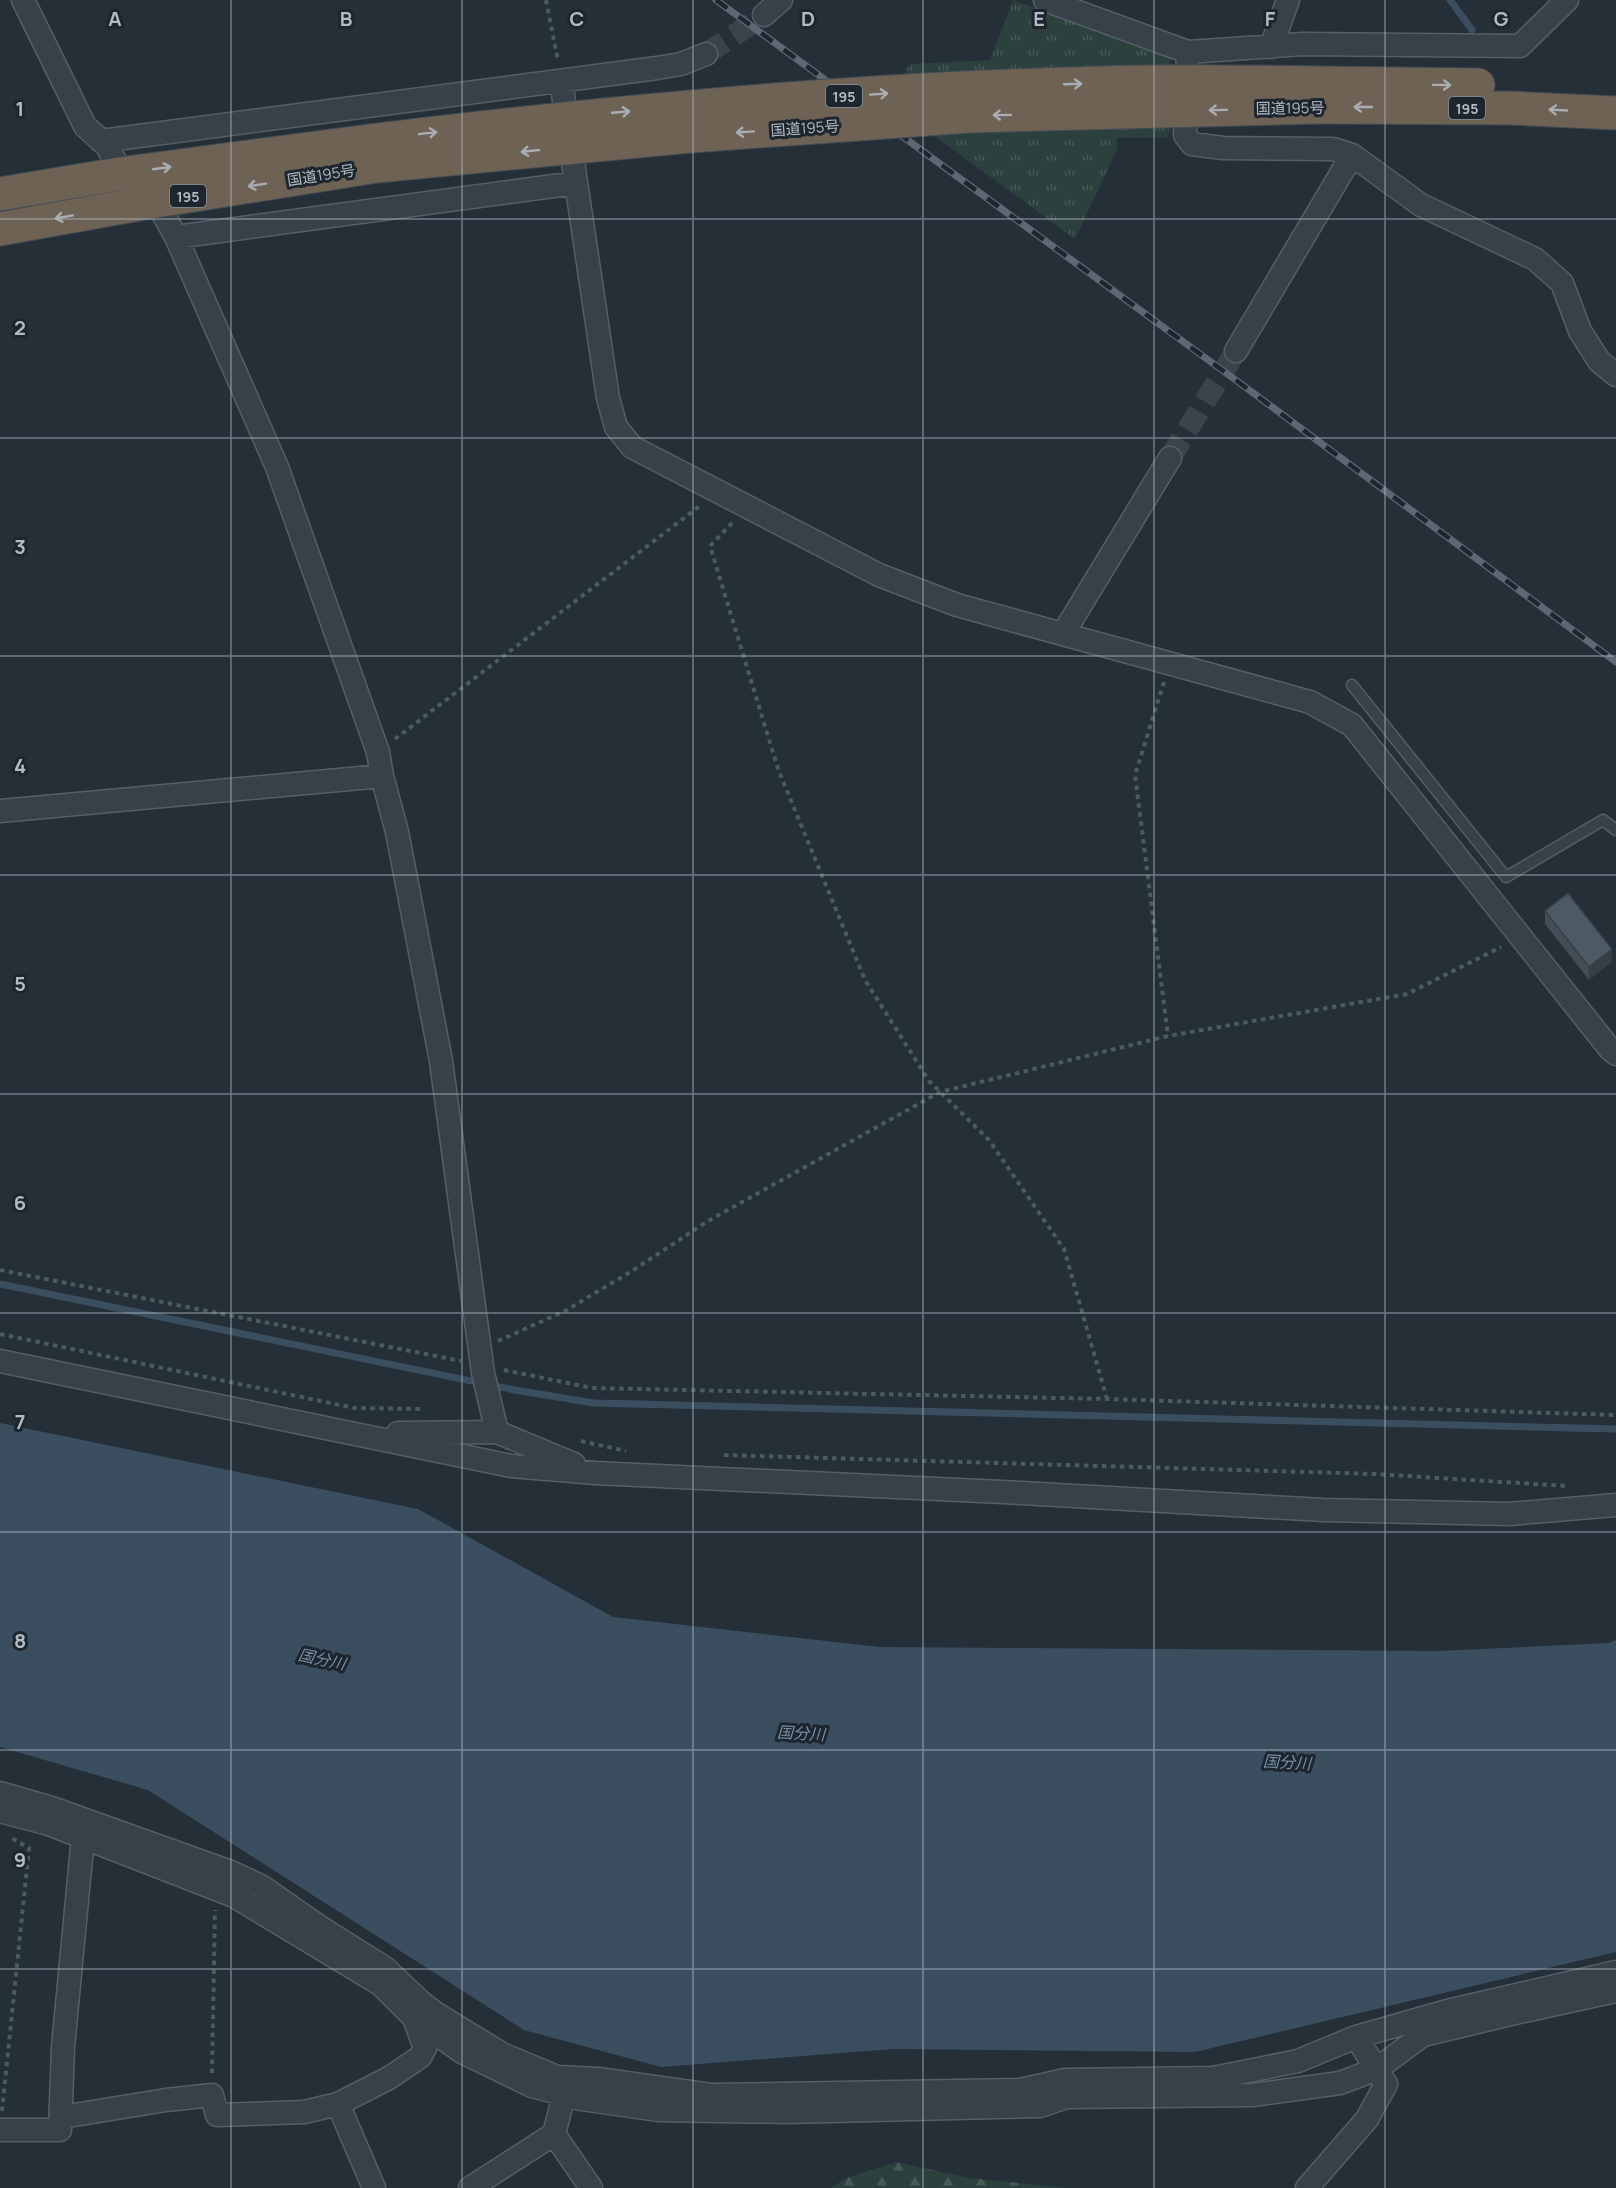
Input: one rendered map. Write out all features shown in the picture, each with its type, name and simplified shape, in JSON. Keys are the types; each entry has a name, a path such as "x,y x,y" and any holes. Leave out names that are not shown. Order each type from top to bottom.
{"highway":[{"name":"国道195号","path":"0,194 119,174 373,154 691,136 970,116 1320,95 1519,86 1616,90"},
{"name":"国道195号","path":"1320,95 1616,113"},
{"name":"国道195号","path":"0,229 156,201 373,154"}],"street":[{"path":"23,0 85,126 101,141 115,160 119,174"},
{"path":"764,15 781,0"},
{"path":"1045,0 1188,52 1303,44 1520,46 1566,0"},
{"path":"1271,47 1288,0"},
{"path":"1188,52 1185,135 1192,144 1223,148 1333,149 1352,155 1421,205 1535,259 1562,283 1581,331 1599,361 1616,375"},
{"path":"101,141 681,64 706,54"},
{"path":"561,81 608,398 616,427 633,447 879,575 957,605 1310,702 1352,725 1616,1054"},
{"path":"1236,351 1352,155"},
{"path":"176,237 576,183"},
{"path":"156,201 176,237 277,467 378,752 397,832 441,1061 481,1362 495,1422"},
{"path":"1062,634 1170,458"},
{"path":"0,811 382,776"},
{"path":"0,1361 512,1466 595,1473 1323,1510 1510,1514 1616,1505"},
{"path":"355,1433 495,1422 595,1473"},
{"path":"0,1793 51,1816 231,1872 261,1886 385,1968 422,2004 502,2054 557,2077 598,2079 711,2095 1020,2090 1065,2080 1213,2079 1298,2061 1356,2037 1447,2012 1616,1972"},
{"path":"0,1810 51,1816 82,1837 234,1896 380,1984 414,2018 462,2052 532,2086 581,2099 658,2110 788,2112 1040,2106 1067,2097 1253,2095 1340,2083 1377,2069 1423,2035 1616,1991"},
{"path":"1,2124 60,2130 63,2047 82,1837"},
{"path":"62,2117 212,2095 217,2115 304,2112 338,2104 389,2078 420,2057 424,2048 414,2018"},
{"path":"1322,2183 1368,2119 1386,2084 1356,2037"},
{"path":"470,2188 554,2134 564,2095"},
{"path":"338,2104 374,2188"},
{"path":"554,2134 591,2188"}],"lane":[{"path":"1352,685 1506,877 1603,820 1616,830"}],"path":[{"path":"546,0 561,81"},
{"path":"378,752 719,492"},
{"path":"747,507 710,546 778,769 865,980 929,1081 989,1140 1064,1249 1107,1399"},
{"path":"1168,1036 1136,775 1170,664"},
{"path":"481,1362 708,1221 940,1092 1168,1036 1407,993 1521,938"},
{"path":"0,1270 481,1362 592,1388 1107,1399 1616,1414"},
{"path":"0,1334 354,1408 430,1410"},
{"path":"580,1441 634,1452"},
{"path":"717,1455 1363,1473 1573,1486"},
{"path":"1,2124 29,1848 3,1833"},
{"path":"212,2095 215,1889"}],"green space":[{"path":"1013,0 1170,58 1170,133 1166,138 1117,138 1117,150 1075,239 892,105 909,64 990,60"},
{"path":"896,2162 970,2178 1066,2188 831,2188 846,2178"}],"water":[{"name":"国分川","path":"0,1423 418,1509 613,1617 879,1647 1438,1651 1609,1643 1616,1640 1616,1952 1195,2052 893,2049 661,2067 524,2030 148,1790 0,1747"}],"building":[{"path":"1568,893 1612,949 1589,967 1545,911"}],"waterway":[{"path":"1450,0 1472,30"},
{"path":"0,1284 515,1390 594,1403 1616,1429"}],"tunnel":[{"path":"706,54 764,15"},
{"path":"1170,458 1236,351"}],"railway":[{"path":"716,0 1616,662"}]}
